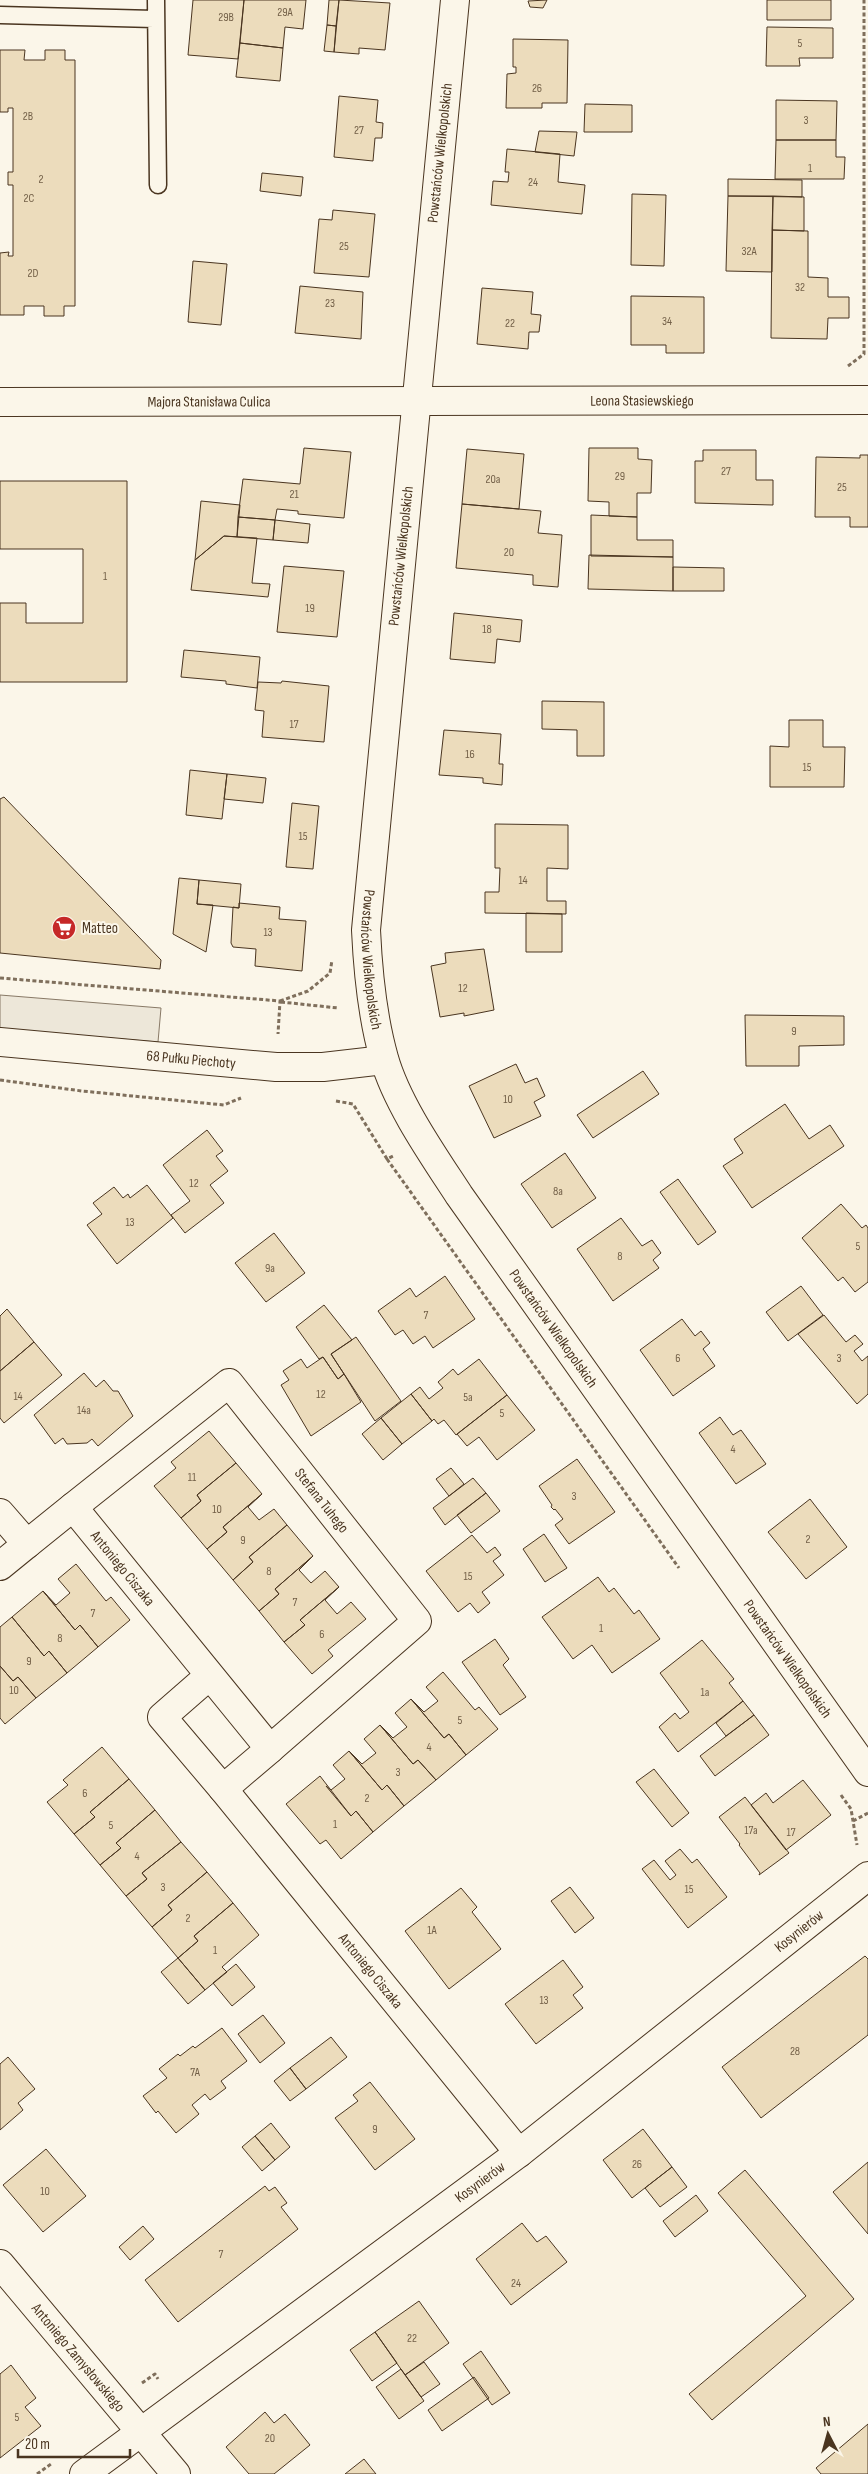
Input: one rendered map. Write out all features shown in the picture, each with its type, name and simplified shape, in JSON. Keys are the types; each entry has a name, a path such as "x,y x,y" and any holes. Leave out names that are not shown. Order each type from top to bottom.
{"street":[{"name":"Powstańców Wielkopolskich","path":"455,0 366,930 371,1004 384,1060 402,1100 425,1142 459,1195 868,1772"},
{"name":"Leona Stasiewskiego","path":"416,400 868,400"},
{"name":"Majora Stanisława Culica","path":"0,402 416,400"},
{"name":"68 Pułku Piechoty","path":"0,1042 276,1067 323,1067 384,1060"},
{"name":"Stefana Tuhego","path":"73,1507 229,1383 417,1621 270,1749"},
{"path":"0,1566 73,1507"},
{"name":"Antoniego Ciszaka","path":"73,1507 270,1749"},
{"path":"0,1513 27,1544"},
{"name":"Antoniego Ciszaka","path":"209,1676 162,1717 223,1789 519,2153"},
{"path":"223,1789 270,1749"},
{"name":"Kosynierów","path":"84,2474 519,2153 865,1863"},
{"name":"Antoniego Zamysłowskiego","path":"0,2264 176,2474"}],"lane":[{"path":"156,0 154,19 158,184"},
{"path":"0,15 154,19"}],"path":[{"path":"844,369 864,354 864,0"},
{"path":"0,978 338,1008"},
{"path":"0,1080 82,1092 224,1105 270,1086 276,1067 280,1002"},
{"path":"387,1159 683,1574"},
{"path":"839,1793 851,1809 857,1844 865,1863"},
{"path":"853,1821 868,1813"}],"shaded area":[{"path":"0,995 161,1008 158,1042 0,1029"}],"building":[{"path":"193,0 244,0 238,59 188,55"},
{"path":"244,0 306,0 303,29 285,27 283,48 240,43"},
{"path":"329,0 339,0 336,26 327,25"},
{"path":"339,0 390,3 385,50 359,48 359,54 334,52"},
{"path":"547,0 543,8 530,7 528,1"},
{"path":"767,0 831,0 831,20 767,20"},
{"path":"327,25 336,26 334,52 324,51"},
{"path":"767,27 833,28 833,58 799,58 800,66 766,66"},
{"path":"513,39 568,40 567,103 542,103 542,108 506,108 507,74 516,73 516,67 513,67"},
{"path":"240,43 283,48 280,81 236,77"},
{"path":"0,50 25,50 24,60 45,60 45,50 65,50 65,60 75,60 75,306 64,306 64,316 44,316 44,306 24,306 24,315 0,315 0,253 9,252 8,256 13,256 13,185 8,185 8,172 13,172 13,108 8,108 8,112 0,112"},
{"path":"339,96 378,100 376,122 383,123 382,138 375,138 373,161 334,157"},
{"path":"776,100 837,101 836,140 776,140"},
{"path":"585,104 632,105 632,132 584,132"},
{"path":"539,131 577,132 574,156 535,152"},
{"path":"776,140 836,140 836,157 845,157 844,179 775,179"},
{"path":"507,149 560,154 558,182 585,185 582,214 491,205 493,181 508,182 509,172 505,172"},
{"path":"262,173 303,177 301,196 260,191"},
{"path":"728,179 802,180 802,197 728,196"},
{"path":"632,194 666,195 664,266 631,265"},
{"path":"728,196 773,196 772,272 726,271"},
{"path":"773,196 804,197 804,231 772,230"},
{"path":"333,210 375,214 369,277 314,273 319,219 332,220"},
{"path":"772,230 808,231 808,277 828,278 828,297 849,297 849,318 828,318 827,339 771,338"},
{"path":"193,261 227,264 221,325 188,322"},
{"path":"300,286 363,292 361,339 295,333"},
{"path":"482,288 533,292 531,314 541,315 539,332 529,332 528,349 477,344"},
{"path":"631,296 704,297 704,353 666,353 666,345 631,345"},
{"path":"304,448 351,452 344,518 298,514 298,511 277,509 275,520 238,517 243,479 300,484"},
{"path":"589,448 638,448 638,459 652,460 651,493 637,493 637,517 609,516 609,502 588,501"},
{"path":"467,449 524,454 519,509 462,504"},
{"path":"703,450 756,450 756,480 773,480 773,505 695,503 695,461 703,461"},
{"path":"860,455 868,455 868,527 850,527 850,517 815,517 816,457 860,458"},
{"path":"0,481 127,481 127,682 0,682 0,603 26,603 26,623 83,623 83,549 0,549"},
{"path":"201,501 240,505 237,537 224,536 195,560"},
{"path":"462,504 541,511 538,533 562,535 558,587 533,585 533,575 456,568"},
{"path":"591,515 637,517 637,540 673,540 673,557 591,556"},
{"path":"238,517 275,520 273,540 237,537"},
{"path":"275,520 310,524 308,543 273,540"},
{"path":"224,536 257,538 252,583 270,584 268,597 191,590 195,560"},
{"path":"589,555 673,557 673,591 588,589"},
{"path":"284,566 344,571 337,637 277,632"},
{"path":"673,567 724,568 724,591 673,591"},
{"path":"454,613 522,620 520,642 497,639 495,663 450,659"},
{"path":"184,650 260,657 257,688 226,684 226,681 181,677"},
{"path":"282,681 329,686 324,742 262,737 264,711 255,710 258,682 281,683"},
{"path":"542,701 604,702 604,756 577,756 577,730 542,729"},
{"path":"789,720 823,720 823,747 845,747 844,787 770,787 770,746 789,747"},
{"path":"444,730 501,734 499,764 503,764 502,785 483,783 483,778 439,775"},
{"path":"190,770 227,774 222,819 186,815"},
{"path":"227,774 266,778 263,803 224,799"},
{"path":"4,797 161,960 160,969 0,953 0,799"},
{"path":"292,803 319,806 313,869 286,867"},
{"path":"495,824 568,825 568,869 547,868 547,901 566,901 566,914 485,913 485,892 499,892 500,868 495,868"},
{"path":"179,878 199,880 197,904 213,905 206,952 173,934"},
{"path":"199,880 241,884 239,908 197,904"},
{"path":"239,903 280,907 279,919 306,921 302,971 255,966 256,949 233,947 231,943 233,907 239,908"},
{"path":"526,913 562,914 562,952 526,952"},
{"path":"484,949 494,1010 464,1016 464,1013 440,1017 431,966 446,963 445,953"},
{"path":"745,1015 844,1016 844,1045 799,1046 799,1066 746,1066"},
{"path":"516,1064 525,1083 537,1078 545,1096 534,1102 541,1116 494,1138 469,1086"},
{"path":"643,1071 659,1094 593,1138 577,1115"},
{"path":"785,1104 809,1139 830,1125 844,1146 752,1208 723,1166 743,1153 734,1139"},
{"path":"207,1130 223,1151 216,1156 228,1171 210,1185 224,1203 185,1233 171,1215 190,1201 163,1165"},
{"path":"565,1153 596,1198 552,1228 521,1184"},
{"path":"678,1179 716,1232 698,1245 660,1192"},
{"path":"147,1185 173,1218 117,1264 87,1225 102,1214 93,1203 114,1187 123,1198 128,1194 130,1198"},
{"path":"841,1204 862,1228 866,1225 868,1228 868,1282 855,1292 843,1277 838,1281 802,1238"},
{"path":"621,1218 642,1246 652,1240 661,1253 653,1260 659,1268 613,1301 577,1249"},
{"path":"274,1233 305,1273 266,1302 235,1263"},
{"path":"445,1276 475,1319 433,1348 425,1336 413,1344 403,1330 395,1335 378,1311 410,1288 416,1297"},
{"path":"801,1286 823,1315 788,1341 766,1312"},
{"path":"324,1305 352,1340 331,1354 344,1374 338,1379 323,1357 319,1359 296,1327"},
{"path":"7,1309 34,1342 0,1371 0,1316"},
{"path":"824,1315 846,1342 855,1335 863,1344 854,1351 862,1361 868,1356 868,1394 857,1404 798,1334"},
{"path":"682,1319 695,1336 701,1331 710,1343 703,1349 715,1366 673,1396 640,1350"},
{"path":"356,1337 401,1401 375,1421 331,1354"},
{"path":"34,1342 62,1375 4,1423 0,1418 0,1371"},
{"path":"323,1357 338,1379 344,1374 361,1402 311,1436 281,1385 289,1380 283,1371 301,1359 307,1368"},
{"path":"479,1359 507,1395 456,1435 444,1420 438,1424 434,1419 432,1421 411,1394 420,1387 429,1399 443,1388 438,1382 453,1369 458,1375"},
{"path":"84,1373 96,1387 104,1380 113,1391 118,1391 133,1416 98,1446 92,1439 87,1443 67,1444 63,1438 55,1444 34,1415"},
{"path":"411,1394 432,1421 402,1444 381,1418"},
{"path":"507,1395 535,1430 497,1460 479,1437 467,1446 457,1434"},
{"path":"720,1417 733,1435 741,1430 766,1464 736,1484 699,1433"},
{"path":"381,1418 402,1444 383,1460 362,1434"},
{"path":"209,1431 236,1463 197,1495 201,1501 181,1518 154,1486 176,1468 171,1462"},
{"path":"577,1459 615,1512 569,1544 555,1525 563,1519 551,1507 552,1505 539,1486"},
{"path":"236,1463 262,1494 223,1527 227,1532 207,1549 181,1518 201,1501 197,1495"},
{"path":"451,1468 464,1484 449,1496 436,1479"},
{"path":"473,1478 486,1493 445,1525 433,1508"},
{"path":"486,1493 500,1511 471,1533 457,1515"},
{"path":"262,1494 248,1507 259,1520 274,1509 287,1525 249,1557 253,1562 233,1580 207,1549 227,1532 223,1527"},
{"path":"810,1499 847,1547 806,1579 768,1532"},
{"path":"287,1525 313,1556 275,1589 279,1594 259,1611 233,1580 253,1562 249,1557"},
{"path":"544,1534 567,1568 545,1582 523,1549"},
{"path":"472,1535 487,1553 495,1547 501,1555 493,1561 504,1575 482,1592 490,1603 478,1613 470,1603 458,1612 426,1571"},
{"path":"313,1556 299,1570 311,1583 325,1571 339,1587 300,1620 305,1625 284,1642 259,1611 279,1594 275,1589"},
{"path":"76,1564 106,1601 111,1597 130,1620 98,1647 80,1625 75,1630 43,1591 56,1605 70,1593 58,1579"},
{"path":"598,1577 609,1592 614,1588 634,1614 639,1610 660,1639 612,1673 592,1645 573,1659 542,1617"},
{"path":"339,1587 325,1600 337,1614 351,1602 366,1619 328,1650 333,1656 312,1674 284,1642 305,1625 300,1620"},
{"path":"43,1591 75,1630 80,1625 98,1647 67,1673 49,1651 44,1656 12,1617"},
{"path":"12,1617 44,1656 49,1651 67,1673 36,1698 18,1677 13,1681 0,1666 0,1627"},
{"path":"495,1639 509,1659 503,1665 526,1697 500,1715 462,1662"},
{"path":"702,1640 734,1679 729,1683 743,1701 678,1752 659,1727 675,1713 680,1719 689,1712 660,1673"},
{"path":"0,1666 13,1681 18,1677 36,1698 5,1724 0,1718"},
{"path":"443,1672 475,1710 479,1707 498,1729 466,1755 449,1734 444,1738 411,1699 424,1712 438,1701 426,1687"},
{"path":"411,1699 444,1738 449,1734 466,1755 436,1780 418,1760 413,1764 380,1725 393,1738 407,1727 395,1713"},
{"path":"743,1701 754,1715 726,1736 716,1723"},
{"path":"754,1715 769,1735 715,1776 700,1756"},
{"path":"380,1725 413,1764 418,1760 436,1780 404,1806 387,1785 382,1790 349,1751 362,1764 376,1753 364,1739"},
{"path":"102,1747 129,1779 90,1812 95,1817 74,1834 47,1802 68,1785 63,1780"},
{"path":"349,1751 382,1790 387,1785 404,1806 373,1832 356,1811 351,1816 326,1786 331,1790 345,1779 333,1765"},
{"path":"654,1769 689,1813 672,1827 636,1782"},
{"path":"320,1776 351,1816 356,1811 373,1832 341,1859 326,1840 320,1844 286,1804"},
{"path":"129,1779 155,1810 116,1843 121,1848 100,1865 74,1834 95,1817 90,1812"},
{"path":"803,1780 831,1815 786,1850 751,1805 766,1793 773,1803"},
{"path":"745,1797 789,1853 759,1875 760,1873 740,1844 719,1817"},
{"path":"155,1810 181,1842 142,1873 147,1879 126,1896 100,1865 121,1848 116,1843"},
{"path":"181,1842 207,1872 168,1905 172,1910 152,1927 126,1896 147,1879 142,1873"},
{"path":"680,1849 692,1863 697,1859 727,1897 688,1928 642,1869 654,1860 670,1880 676,1875 665,1861"},
{"path":"207,1872 233,1903 194,1936 198,1941 178,1958 152,1927 172,1910 168,1905"},
{"path":"570,1887 594,1918 575,1933 551,1901"},
{"path":"461,1888 477,1907 472,1912 501,1949 449,1989 405,1931"},
{"path":"233,1903 259,1935 222,1967 227,1972 205,1990 178,1958 198,1941 194,1936"},
{"path":"865,1956 868,1959 868,2035 761,2118 722,2067"},
{"path":"178,1958 205,1990 188,2004 161,1972"},
{"path":"563,1960 583,1987 573,1995 583,2008 536,2044 505,2004"},
{"path":"236,1964 255,1987 232,2006 213,1983"},
{"path":"263,2015 285,2043 260,2063 238,2034"},
{"path":"222,2028 247,2061 221,2081 226,2088 210,2100 205,2094 192,2105 199,2114 176,2133 158,2111 156,2113 143,2096 167,2078 159,2069 178,2054 180,2056 193,2046 195,2048"},
{"path":"331,2037 347,2057 306,2089 290,2068"},
{"path":"8,2057 35,2089 18,2103 23,2110 0,2130 0,2064"},
{"path":"290,2068 306,2089 290,2101 274,2081"},
{"path":"370,2082 415,2139 375,2170 335,2118 358,2101 353,2095"},
{"path":"271,2123 290,2147 275,2160 255,2136"},
{"path":"643,2129 672,2167 632,2198 603,2160"},
{"path":"255,2136 275,2160 262,2171 242,2147"},
{"path":"46,2149 86,2196 43,2232 3,2185"},
{"path":"868,2162 868,2234 833,2192"},
{"path":"672,2167 687,2187 660,2207 645,2188"},
{"path":"745,2170 854,2299 712,2420 689,2394 806,2296 718,2193"},
{"path":"265,2186 269,2191 275,2187 287,2203 281,2207 298,2229 178,2322 145,2280"},
{"path":"696,2195 708,2211 675,2237 663,2221"},
{"path":"522,2223 537,2242 546,2236 567,2262 511,2305 476,2259"},
{"path":"143,2226 154,2239 130,2260 119,2247"},
{"path":"419,2301 449,2343 405,2375 375,2332"},
{"path":"375,2332 397,2363 372,2381 350,2350"},
{"path":"481,2351 510,2393 492,2405 463,2364"},
{"path":"424,2362 440,2384 421,2397 405,2375"},
{"path":"11,2365 36,2398 25,2407 41,2426 0,2458 0,2374"},
{"path":"401,2369 424,2401 399,2419 376,2387"},
{"path":"474,2377 489,2398 442,2431 428,2410"},
{"path":"265,2412 274,2423 285,2414 310,2445 274,2474 249,2474 226,2447"},
{"path":"868,2424 868,2474 821,2474 816,2468"},
{"path":"364,2459 376,2474 345,2474"}],"place":[{"name":"Matteo","path":"64,928"}]}
